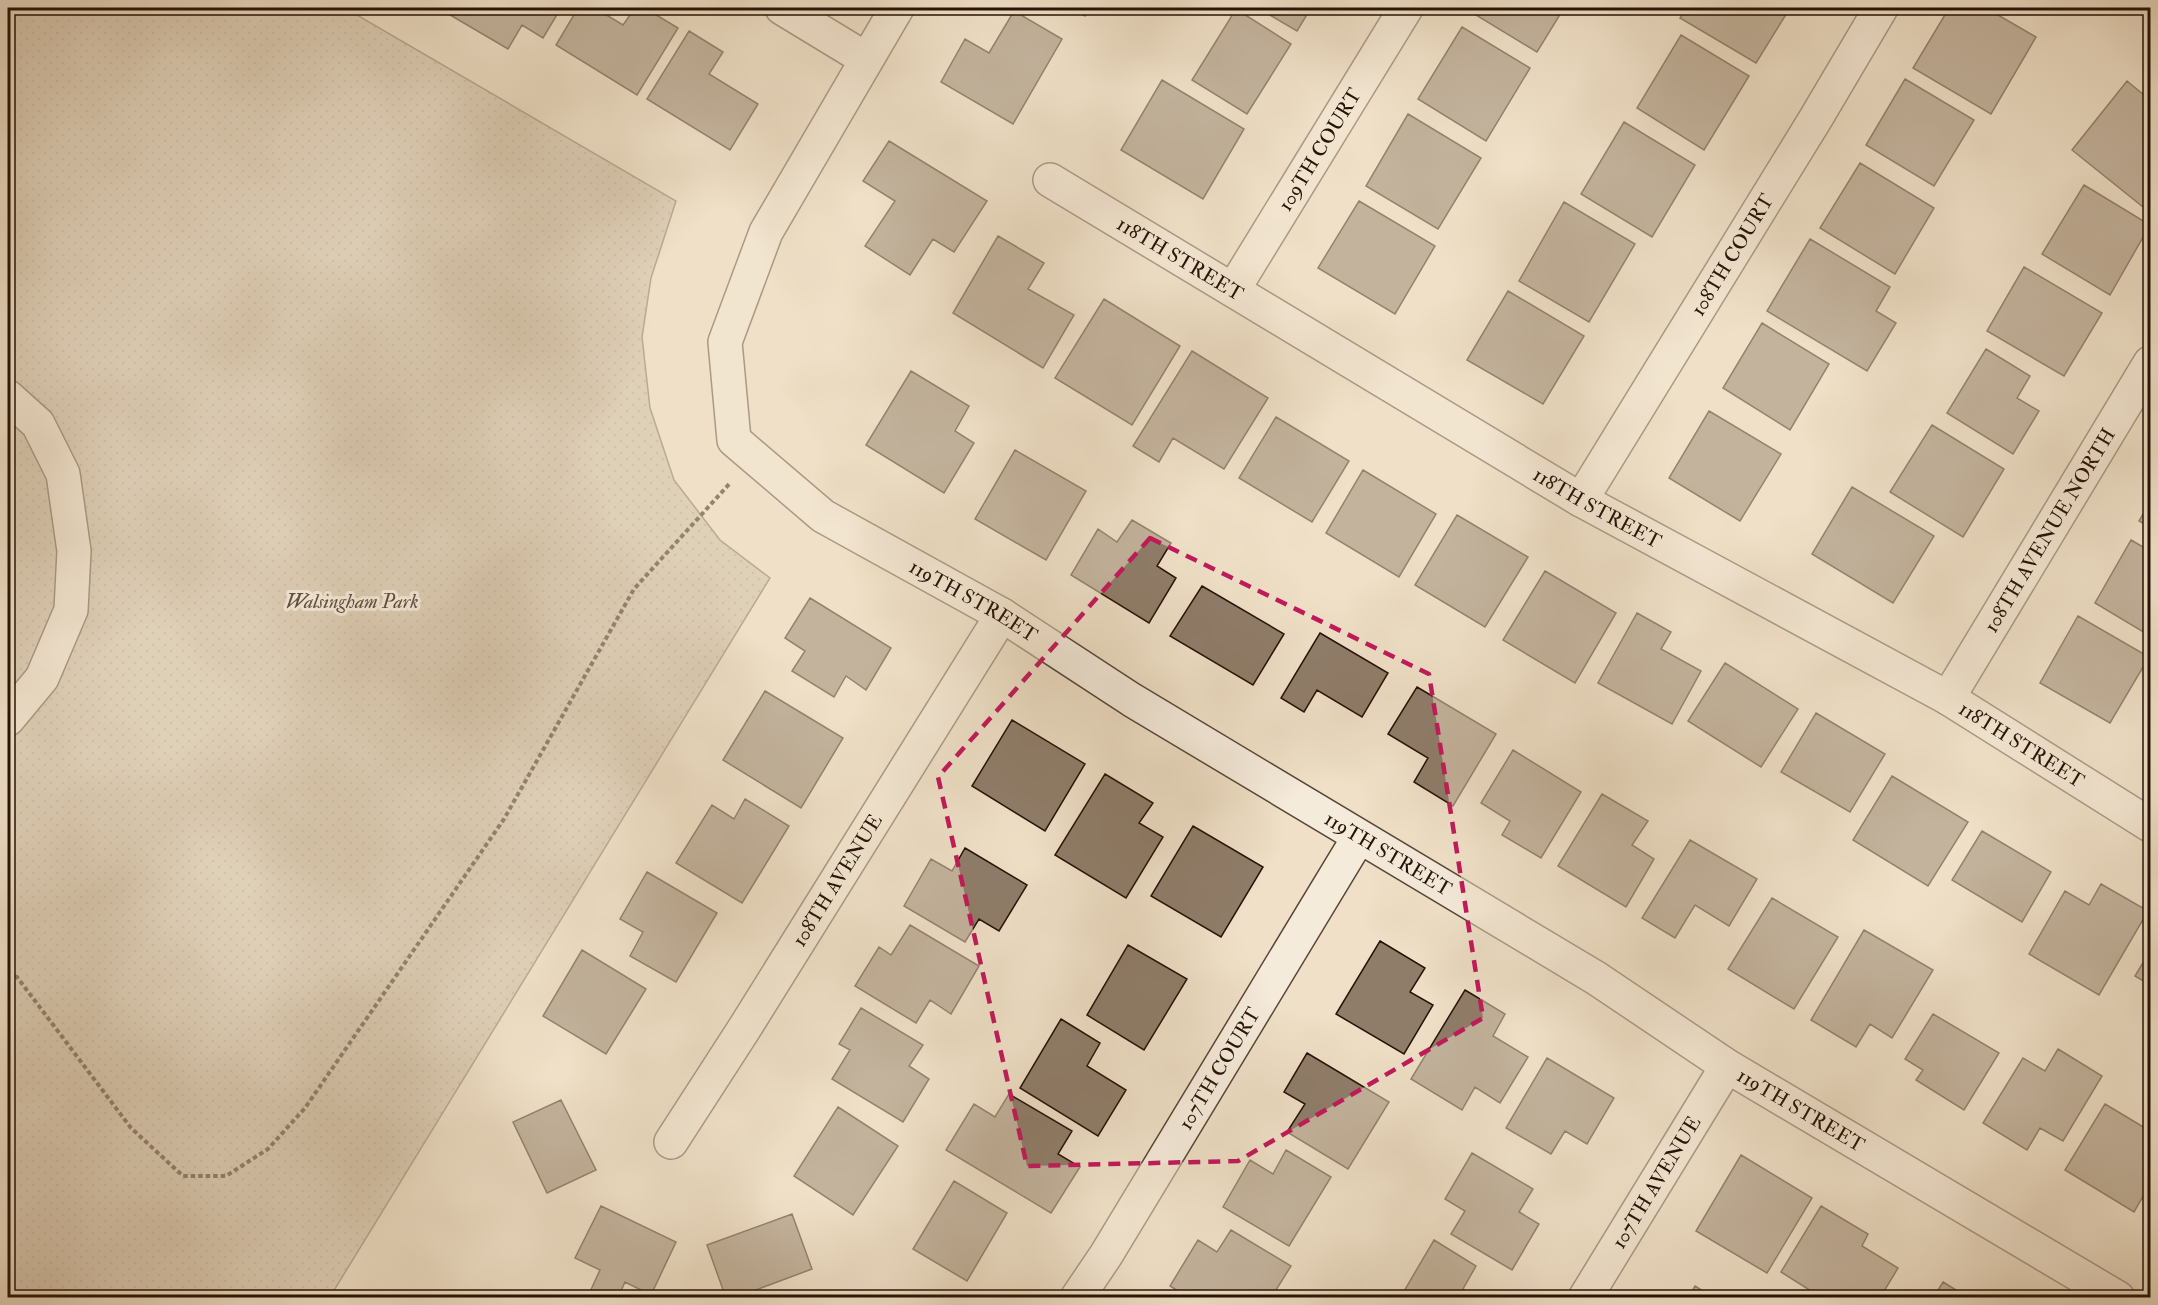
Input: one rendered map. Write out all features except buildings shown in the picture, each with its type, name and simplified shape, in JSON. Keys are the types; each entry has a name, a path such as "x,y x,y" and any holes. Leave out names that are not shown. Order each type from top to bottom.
{"street":[{"path":"782,8 866,59 897,8"},
{"name":"109TH COURT","path":"1233,290 1406,8"},
{"name":"108TH COURT","path":"1581,500 1881,8"},
{"name":"119TH STREET","path":"866,59 766,232 725,342 734,441 823,516 1002,615 1132,700 1596,978 1727,1066 2081,1288 2118,1298"},
{"name":"118TH STREET","path":"1050,180 1581,500 1948,698 2151,825"},
{"name":"108TH AVENUE NORTH","path":"1948,698 2151,363"},
{"path":"8,397 38,424 63,474 74,551 71,610 42,678 8,719"},
{"name":"108TH AVENUE","path":"671,1142 1002,615"},
{"name":"107TH COURT","path":"1077,1298 1112,1245 1359,837"},
{"name":"107TH AVENUE","path":"1585,1298 1727,1066"}],"path":[{"path":"8,973 17,977 131,1128 183,1176 226,1176 268,1149 305,1108 504,819 634,590 753,457"}],"highlighted area":[{"path":"1150,538 1429,674 1483,1018 1238,1161 1027,1166 938,777"}],"green space":[{"name":"Walsingham Park","path":"8,8 345,8 676,201 651,278 642,337 650,408 674,480 720,540 770,578 330,1297 8,1297"}]}
